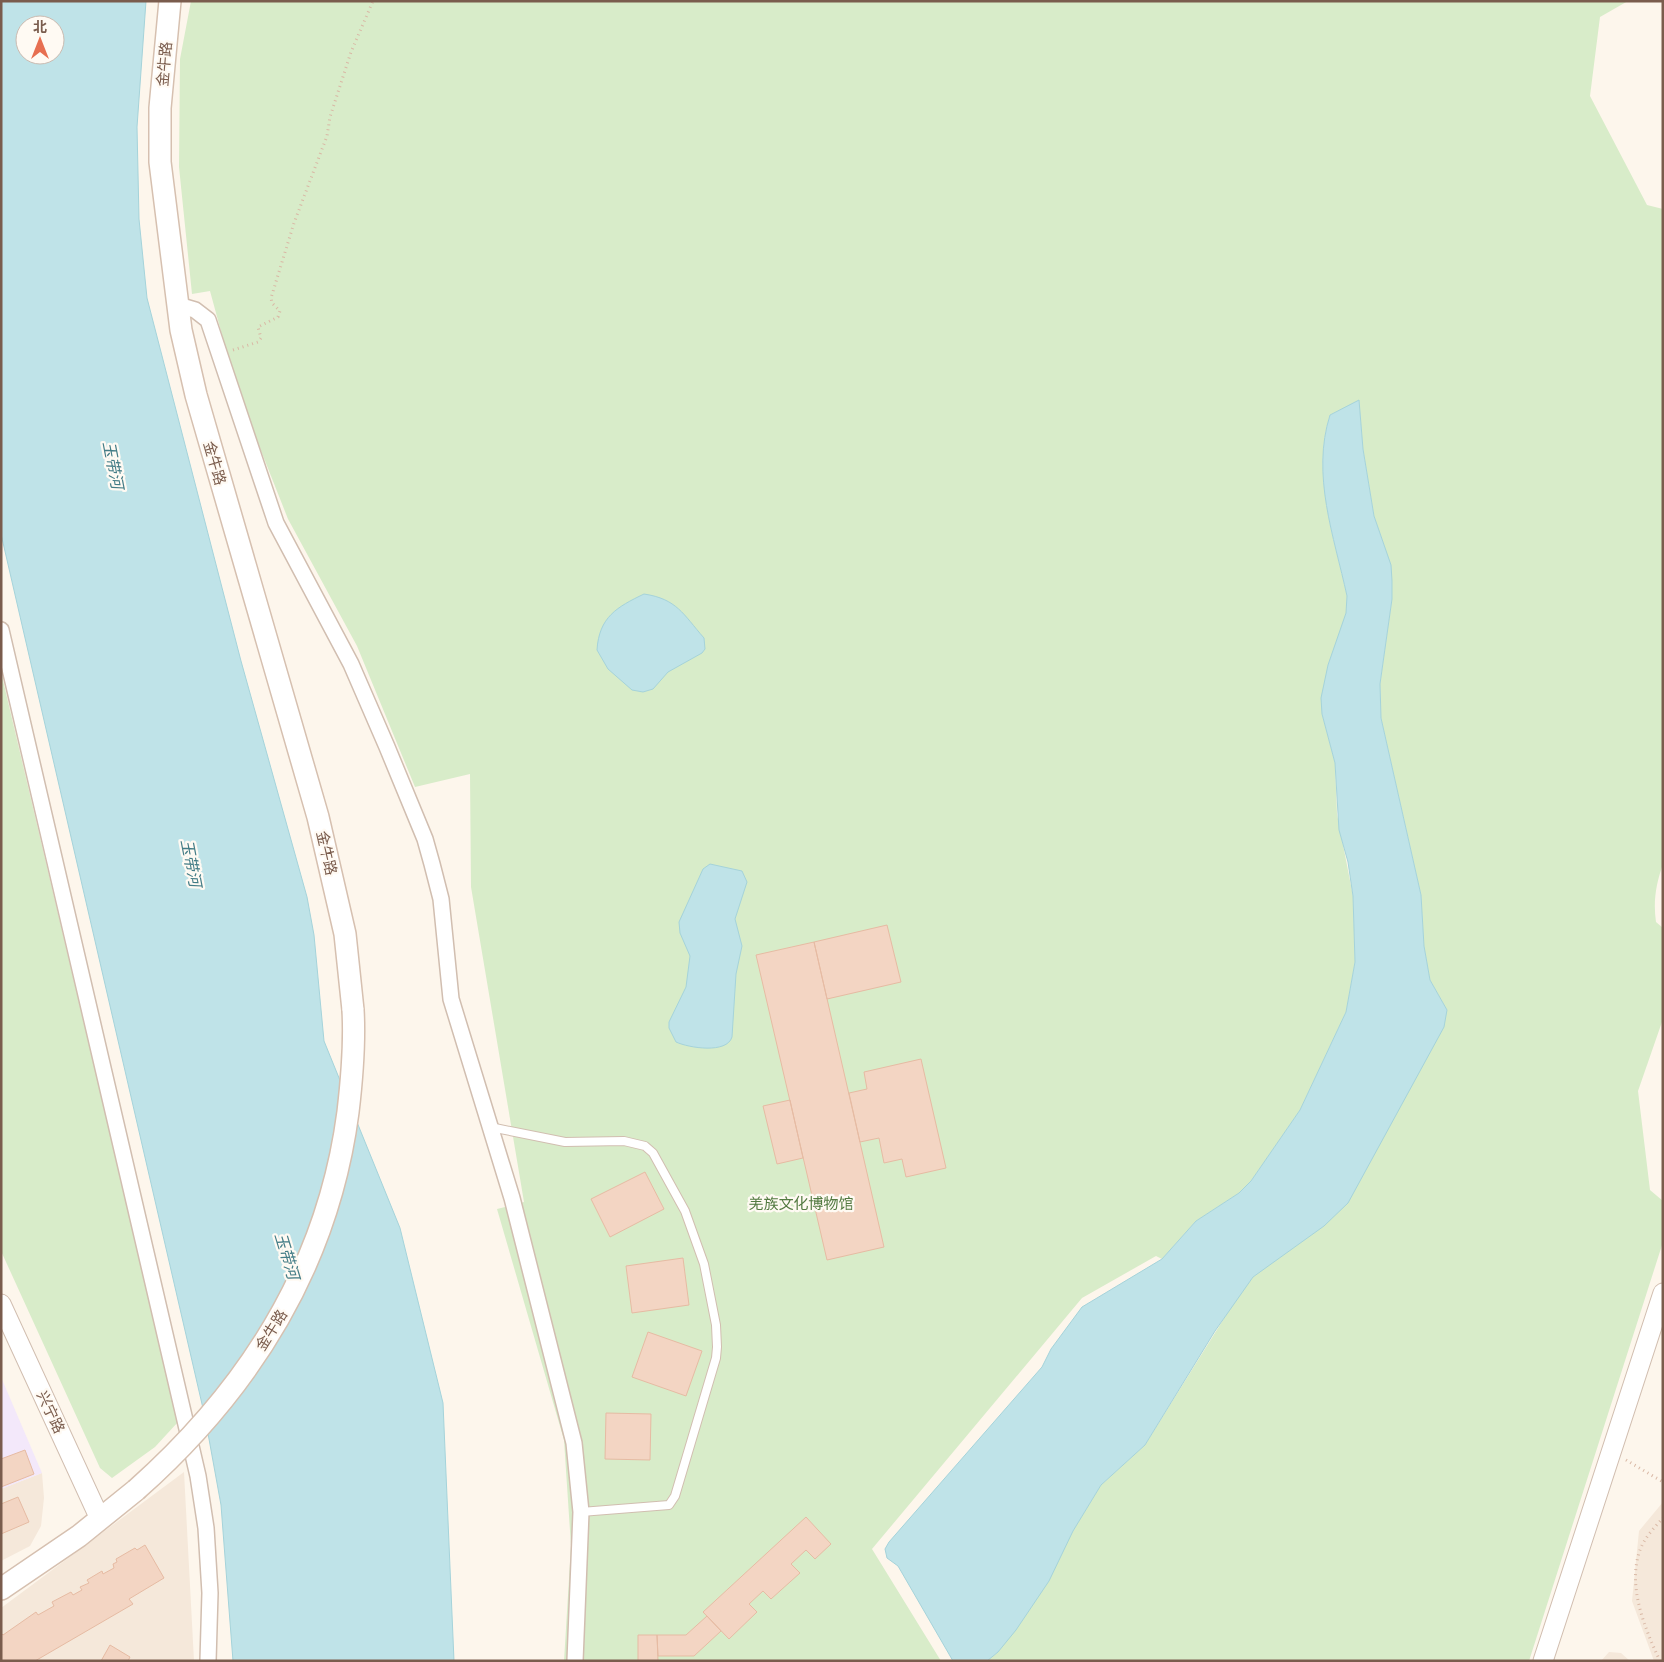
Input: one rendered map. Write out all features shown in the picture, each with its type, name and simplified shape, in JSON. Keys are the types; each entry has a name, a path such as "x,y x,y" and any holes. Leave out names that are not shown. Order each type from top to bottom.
{"main road":[{"name":"金牛路","path":"1,1589 31,1571 100,1519 186,1445 224,1399 270,1334 299,1280 327,1211 339,1167 351,1089 353,1010 345,934 318,817 186,357 160,162 160,108 170,1"}],"street":[{"path":"178,304 195,310 208,320 218,356 242,419 276,523 351,664 424,839 441,899 451,999 512,1198 561,1383 574,1443 581,1512 575,1661"},
{"path":"1,630 198,1476 206,1528 210,1593 208,1661"},
{"path":"1543,1661 1663,1293"},
{"name":"兴宁路","path":"1,1304 100,1519"}],"lane":[{"path":"490,1128 565,1142 624,1141 645,1146 653,1153 685,1211 704,1264 716,1325 716,1358 675,1496 669,1505 581,1512"}],"path":[{"path":"218,356 258,342 261,338 258,327 278,317 280,312 272,303 271,298 294,223 327,136 330,117 351,52 373,1"},
{"path":"1611,1450 1663,1482"},
{"path":"1660,1661 1642,1614 1637,1592 1637,1565 1639,1552 1663,1518"}],"shaded area":[{"path":"1,1377 42,1473 1,1489"},
{"path":"184,1472 194,1661 1,1661 1,1608"},
{"path":"42,1473 44,1498 41,1526 30,1546 1,1561 1,1489"},
{"path":"1663,1502 1663,1661 1654,1661 1632,1601 1639,1531"},
{"path":"1609,1652 1621,1653 1630,1661 1601,1661"}],"green space":[{"name":"羌族文化博物馆","path":"191,1 1628,1 1600,17 1590,96 1647,205 1663,209 1663,864 1657,886 1655,907 1656,922 1663,928 1663,1019 1638,1091 1650,1190 1663,1201 1663,1242 1529,1661 987,1661 998,1652 1101,1485 1145,1445 1233,1304 1253,1277 1267,1265 1447,1010 1430,980 1424,946 1421,895 1381,718 1380,684 1392,599 1392,581 1385,548 1374,516 1363,449 1359,401 1330,415 1325,437 1323,460 1326,506 1347,596 1346,613 1341,632 1328,665 1322,714 1335,763 1337,814 1353,896 1355,962 1346,1012 1300,1110 1251,1181 1239,1193 1196,1221 1162,1259 1156,1256 1082,1298 872,1549 941,1661 564,1661 571,1546 564,1440 497,1209 524,1202 471,887 470,774 415,787 357,646 288,519 237,390 210,291 192,294 179,167 180,59"},
{"path":"1,672 178,1422 155,1447 112,1478 100,1468 1,1251"}],"water":[{"name":"玉带河","path":"1,1 146,1 137,127 139,219 147,298 241,661 307,897 314,935 324,1041 400,1228 443,1403 454,1661 233,1661 221,1505 205,1417 1,534"},
{"path":"1359,400 1363,449 1374,516 1391,565 1392,599 1380,684 1381,718 1421,895 1424,946 1430,980 1447,1010 1444,1027 1348,1203 1324,1226 1253,1277 1215,1331 1145,1445 1101,1485 1073,1531 1049,1581 1016,1630 998,1652 987,1661 953,1661 898,1566 887,1558 885,1549 889,1542 1042,1367 1051,1349 1082,1307 1162,1259 1196,1221 1239,1193 1251,1181 1300,1110 1346,1012 1355,962 1353,896 1348,862 1339,830 1335,763 1322,714 1321,698 1328,665 1346,613 1347,596 1326,506 1323,460 1330,415"},
{"path":"644,594 655,596 678,609 704,638 705,649 702,653 668,672 653,689 643,692 632,690 608,669 597,650 601,629 611,614"},
{"path":"710,864 742,871 747,882 735,919 742,946 736,974 732,1037 723,1046 698,1048 676,1042 669,1028 669,1022 686,987 690,956 680,933 679,922 703,869"}],"building":[{"path":"887,925 901,982 827,999 814,942"},
{"path":"814,942 884,1247 827,1260 756,955"},
{"path":"921,1059 946,1168 906,1177 902,1159 884,1163 879,1138 860,1142 849,1093 867,1089 864,1072"},
{"path":"790,1100 803,1158 777,1164 763,1106"},
{"path":"645,1172 664,1209 610,1237 591,1199"},
{"path":"683,1258 689,1305 632,1313 626,1266"},
{"path":"648,1332 702,1351 686,1396 632,1377"},
{"path":"606,1413 651,1414 650,1460 605,1459"},
{"path":"25,1450 34,1474 1,1487 1,1459"},
{"path":"18,1497 29,1522 1,1534 1,1504"},
{"path":"806,1517 831,1544 815,1559 806,1550 791,1564 800,1573 771,1599 763,1591 749,1604 757,1612 729,1639 703,1612"},
{"path":"145,1545 164,1578 129,1599 133,1604 35,1661 1,1661 1,1633 3,1635 36,1612 38,1615 54,1606 52,1602 71,1592 73,1595 82,1590 80,1587 89,1583 87,1580 102,1571 103,1574 114,1568 113,1564 117,1562 116,1559 135,1548 137,1550"},
{"path":"707,1616 721,1631 694,1656 658,1656 657,1635 686,1635"},
{"path":"638,1635 657,1635 658,1661 638,1661"},
{"path":"110,1645 130,1657 128,1661 101,1661"}]}
